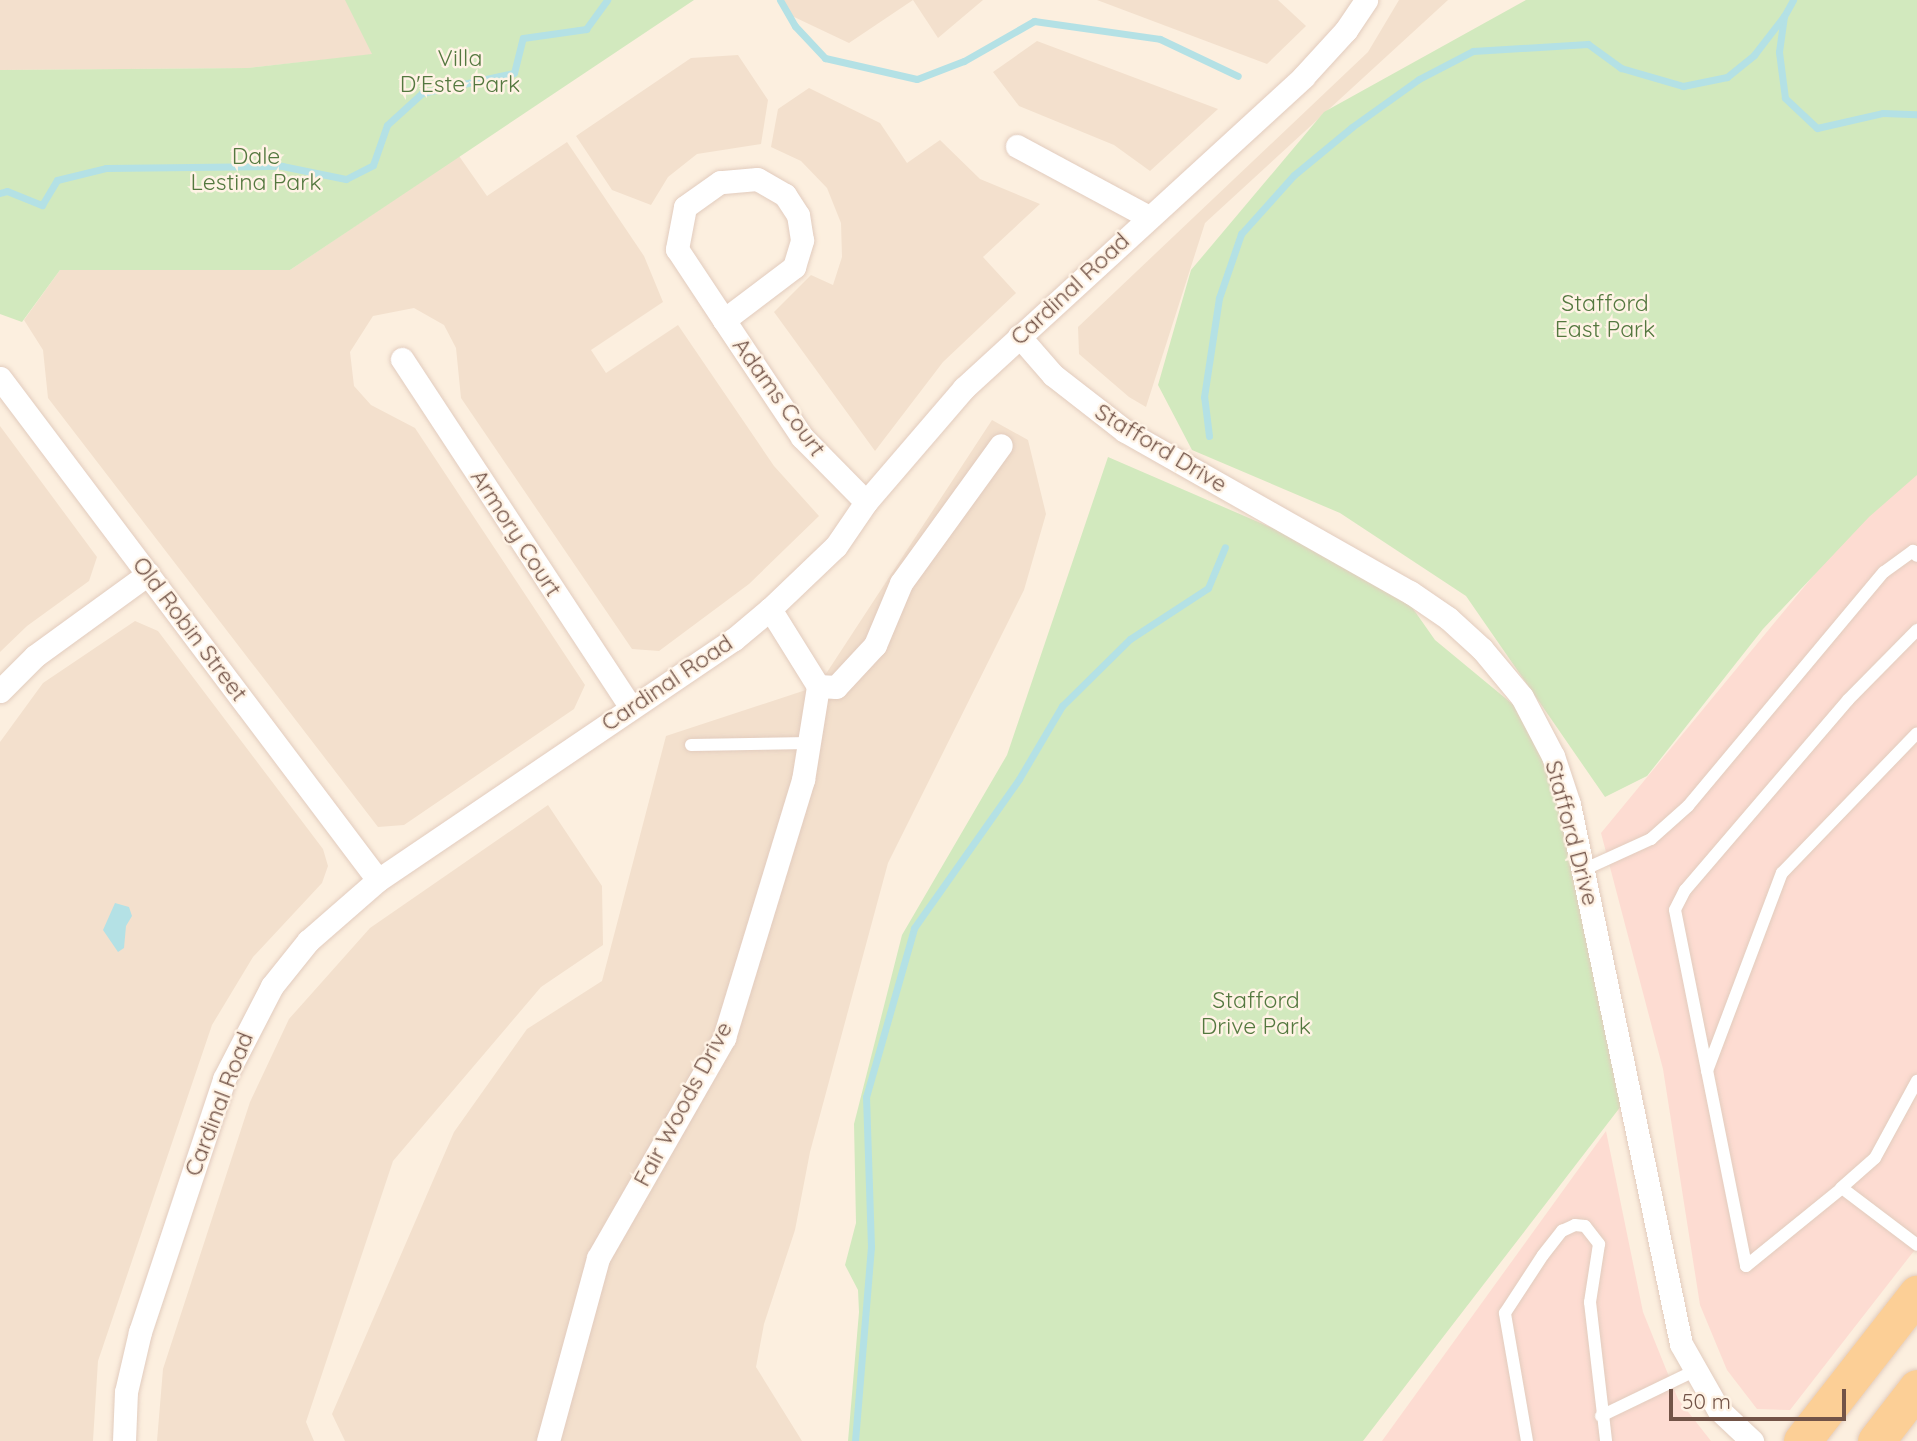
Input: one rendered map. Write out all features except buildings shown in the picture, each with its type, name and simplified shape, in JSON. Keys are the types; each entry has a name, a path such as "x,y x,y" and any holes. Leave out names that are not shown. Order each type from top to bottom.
{"main road":[{"path":"1802,1441 1917,1294"},
{"path":"1876,1441 1917,1388"}],"street":[{"name":"Cardinal Road","path":"124,1441 126,1392 140,1332 202,1142 245,1032 272,986 308,941 378,880 630,706 733,639 770,609 836,546 866,502 964,388 1304,77 1346,30 1366,0"},
{"path":"1017,146 1149,217"},
{"name":"Adams Court","path":"724,320 794,267 802,240 797,215 785,195 757,179 720,182 685,207 677,250 802,437 866,502"},
{"name":"Stafford Drive","path":"1019,336 1053,374 1125,431 1410,592 1482,649 1522,697 1553,756 1583,870 1674,1320 1694,1371 1718,1409 1752,1441"},
{"name":"Armory Court","path":"402,359 630,706"},
{"name":"Old Robin Street","path":"0,378 378,880"},
{"path":"770,609 818,686 836,687 875,645 901,583 1001,445"},
{"path":"0,691 34,656 148,574"},
{"name":"Fair Woods Drive","path":"548,1441 598,1258 724,1038 803,780 818,686"}],"lane":[{"path":"1583,870 1651,839 1688,806 1884,572 1913,551 1917,556"},
{"path":"1917,631 1839,711 1685,890 1675,910 1746,1266 1875,1158 1917,1081"},
{"path":"1707,1071 1782,873 1797,852 1917,733"},
{"path":"691,745 809,743"},
{"path":"1841,1188 1917,1245"},
{"path":"1527,1441 1505,1313 1562,1231 1575,1225 1585,1226 1599,1244 1590,1302 1598,1349 1601,1416 1606,1441"},
{"path":"1601,1416 1694,1371"}],"shaded area":[{"path":"0,0 352,0 379,54 248,68 0,70"},
{"path":"782,0 913,0 849,43 792,16"},
{"path":"913,0 983,0 938,38"},
{"path":"1097,0 1278,0 1306,26 1267,64"},
{"path":"1399,0 1448,0 1205,223 1146,407 1129,397 1079,354 1078,327 1368,52"},
{"path":"1037,41 1218,109 1150,171 1114,145 1019,106 993,72"},
{"path":"738,55 768,100 761,144 697,154 668,177 651,205 612,190 576,136 691,58"},
{"path":"809,88 880,123 907,163 940,140 980,179 1040,204 983,257 1016,293 943,362 875,451 774,312 811,275 833,285 842,257 841,223 827,188 801,161 771,147 778,109"},
{"path":"567,142 644,256 663,302 591,350 606,373 678,325 774,466 819,516 749,584 659,651 632,649 461,398 456,348 444,325 414,308 373,316 350,352 354,386 371,405 415,428 585,685 574,709 404,825 378,827 48,398 43,350 24,320 60,270 290,270 459,156 487,196"},
{"path":"992,420 1028,440 1046,514 1024,590 888,863 810,1152 795,1230 764,1324 756,1367 802,1441 345,1441 332,1414 454,1132 527,1029 602,981 666,736 818,686"},
{"path":"0,426 97,557 89,581 27,626 0,652"},
{"path":"1917,450 1917,1247 1790,1410 1757,1409 1727,1370 1700,1305 1663,1069 1601,833"},
{"path":"135,621 158,631 323,849 328,866 322,883 253,957 212,1025 98,1361 93,1441 0,1441 0,742 43,683"},
{"path":"548,805 602,886 603,945 541,987 393,1161 306,1422 314,1441 157,1441 163,1369 250,1102 289,1019 370,928"},
{"path":"1606,1131 1643,1312 1678,1399 1711,1441 1382,1441"}],"green space":[{"name":"Dale Lestina Park","path":"345,0 694,0 290,270 60,270 22,322 0,314 0,70 248,68 372,54"},
{"name":"Stafford East Park","path":"1526,0 1917,0 1917,475 1869,517 1763,629 1647,776 1605,797 1466,596 1340,513 1192,450 1158,385 1191,270 1324,112"},
{"name":"Stafford Drive Park","path":"1108,457 1286,534 1409,603 1435,640 1539,726 1628,1097 1363,1441 848,1441 859,1312 858,1290 845,1265 856,1223 854,1124 902,935 1007,755"}],"water":[{"path":"115,903 129,907 132,916 126,926 124,948 118,952 103,930"}],"waterway":[{"path":"0,193 7,191 42,205 57,180 106,168 282,166 346,179 373,165 387,125 422,93 514,73 523,38 586,29 607,0"},
{"path":"780,0 795,26 825,58 917,79 964,61 1034,21 1160,39 1238,76"},
{"path":"1793,0 1784,16 1779,52 1785,98 1817,128 1883,113 1917,114"},
{"path":"1209,436 1204,397 1219,298 1241,234 1294,175 1352,127 1419,79 1473,51 1588,44 1621,68 1683,86 1727,77 1754,55 1784,16"},
{"path":"855,1441 871,1247 866,1097 914,928 1019,779 1062,706 1130,639 1208,588 1225,547"}],"park label":[{"name":"Villa D'Este Park","path":"460,71"}]}
